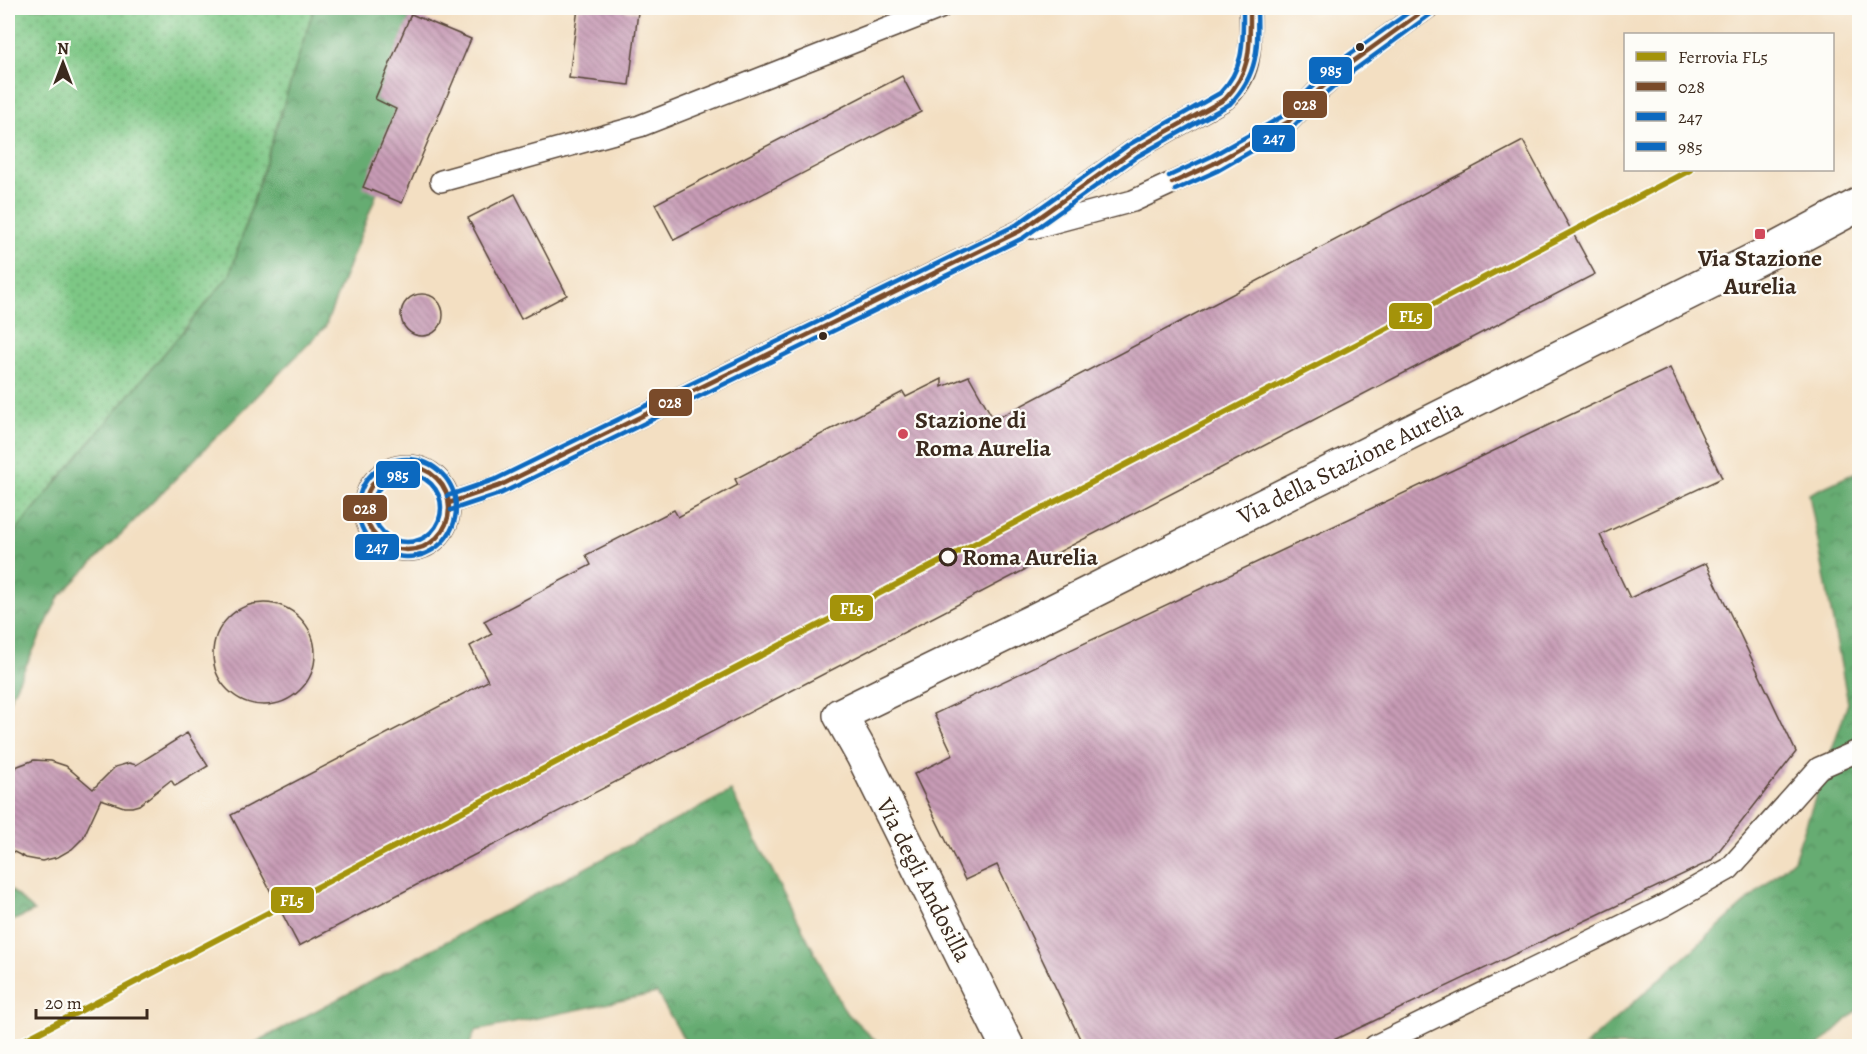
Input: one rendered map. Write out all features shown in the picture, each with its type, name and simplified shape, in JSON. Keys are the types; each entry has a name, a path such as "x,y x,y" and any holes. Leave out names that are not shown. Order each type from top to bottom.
{"street":[{"name":"Via della Stazione Aurelia","path":"840,715 1035,620 1770,252 1860,204"},
{"name":"Via degli Andosilla","path":"840,715 863,756 1006,1043"}],"lane":[{"path":"441,181 640,126 940,8"},
{"path":"449,503 499,486 1020,231 1134,150 1225,99 1238,88 1245,75 1250,41 1250,8"},
{"path":"1020,231 1133,201 1213,164 1288,122 1318,91 1348,65 1427,8"},
{"path":"406,466 433,475 443,486 449,503 447,522 440,535 429,545 412,550 397,550 384,543 372,532 366,519 364,505 369,488 379,477 391,469 406,466"},
{"path":"1375,1047 1663,906 1729,869 1819,768 1860,750"}],"green space":[{"path":"8,8 314,8 230,275 8,540"},
{"path":"314,8 413,8 437,38 325,327 59,597 8,703 8,540 230,275"},
{"path":"1859,471 1859,1012 1857,1010 1819,1046 1585,1046 1794,859 1848,703 1809,494"},
{"path":"731,791 845,1011 881,1046 688,1046 657,993 475,1031 469,1046 249,1046"},
{"path":"8,887 34,911 8,923"}],"building":[{"path":"578,8 638,12 629,85 569,78"},
{"path":"411,14 471,39 402,203 363,187 396,109 375,99"},
{"path":"902,76 921,112 674,240 655,204"},
{"path":"1523,141 1595,274 299,946 231,815 488,681 470,646 492,634 484,621 591,565 586,555 674,510 678,517 738,485 735,479 903,392 906,397 942,379 942,387 969,376 994,420"},
{"path":"515,194 567,295 521,319 468,218"},
{"path":"422,294 437,300 443,315 437,330 422,336 407,330 401,315 407,300"},
{"path":"1670,368 1722,478 1600,535 1630,598 1706,563 1796,752 1711,861 1319,1047 1084,1047 997,865 965,880 914,774 953,755 934,714"},
{"path":"264,603 283,607 300,618 311,635 315,654 311,673 300,690 283,701 264,705 245,701 228,690 217,673 213,654 217,635 228,618 245,607"},
{"path":"187,733 208,766 175,786 171,780 139,805 124,807 101,799 83,838 72,849 58,857 42,861 26,858 8,849 8,774 18,766 34,760 51,761 66,766 93,789 115,767 129,763 136,765"}],"rail line":[{"name":"FL5","path":"13,1046 1688,171"}],"transit line":[{"name":"985","path":"447,496 496,479 1016,225 1130,144 1220,93 1234,74 1241,54 1243,8"},
{"name":"028","path":"449,503 499,486 1020,231 1134,150 1225,99 1234,89 1245,68 1249,46 1250,8"},
{"name":"247","path":"451,510 502,493 1023,238 1138,156 1230,104 1240,93 1252,71 1257,48 1257,8"},
{"name":"985","path":"1169,176 1210,157 1283,116 1343,59 1415,8"},
{"name":"028","path":"1172,183 1213,164 1288,122 1318,91 1348,65 1427,8"},
{"name":"247","path":"1175,190 1217,171 1292,128 1323,96 1353,71 1431,14"},
{"name":"247","path":"407,459 426,462 442,473 453,489 456,508 453,527 442,543 426,554 407,557 388,554 372,543 361,527 358,508 361,489 372,473 388,462 407,459"},
{"name":"028","path":"407,466 423,469 437,478 446,492 449,508 446,524 437,538 423,547 407,550 391,547 377,538 368,524 365,508 368,492 377,478 391,469 407,466"},
{"name":"985","path":"400,474 414,474 426,479 436,489 441,508 436,527 426,537 414,542 400,542 388,537 378,527 373,515 373,501 378,489 388,479 400,474"}],"place":[{"name":"Via Stazione Aurelia","path":"1760,234"},
{"name":"Stazione di Roma Aurelia","path":"903,434"},
{"name":"Roma Aurelia","path":"948,557"}]}
